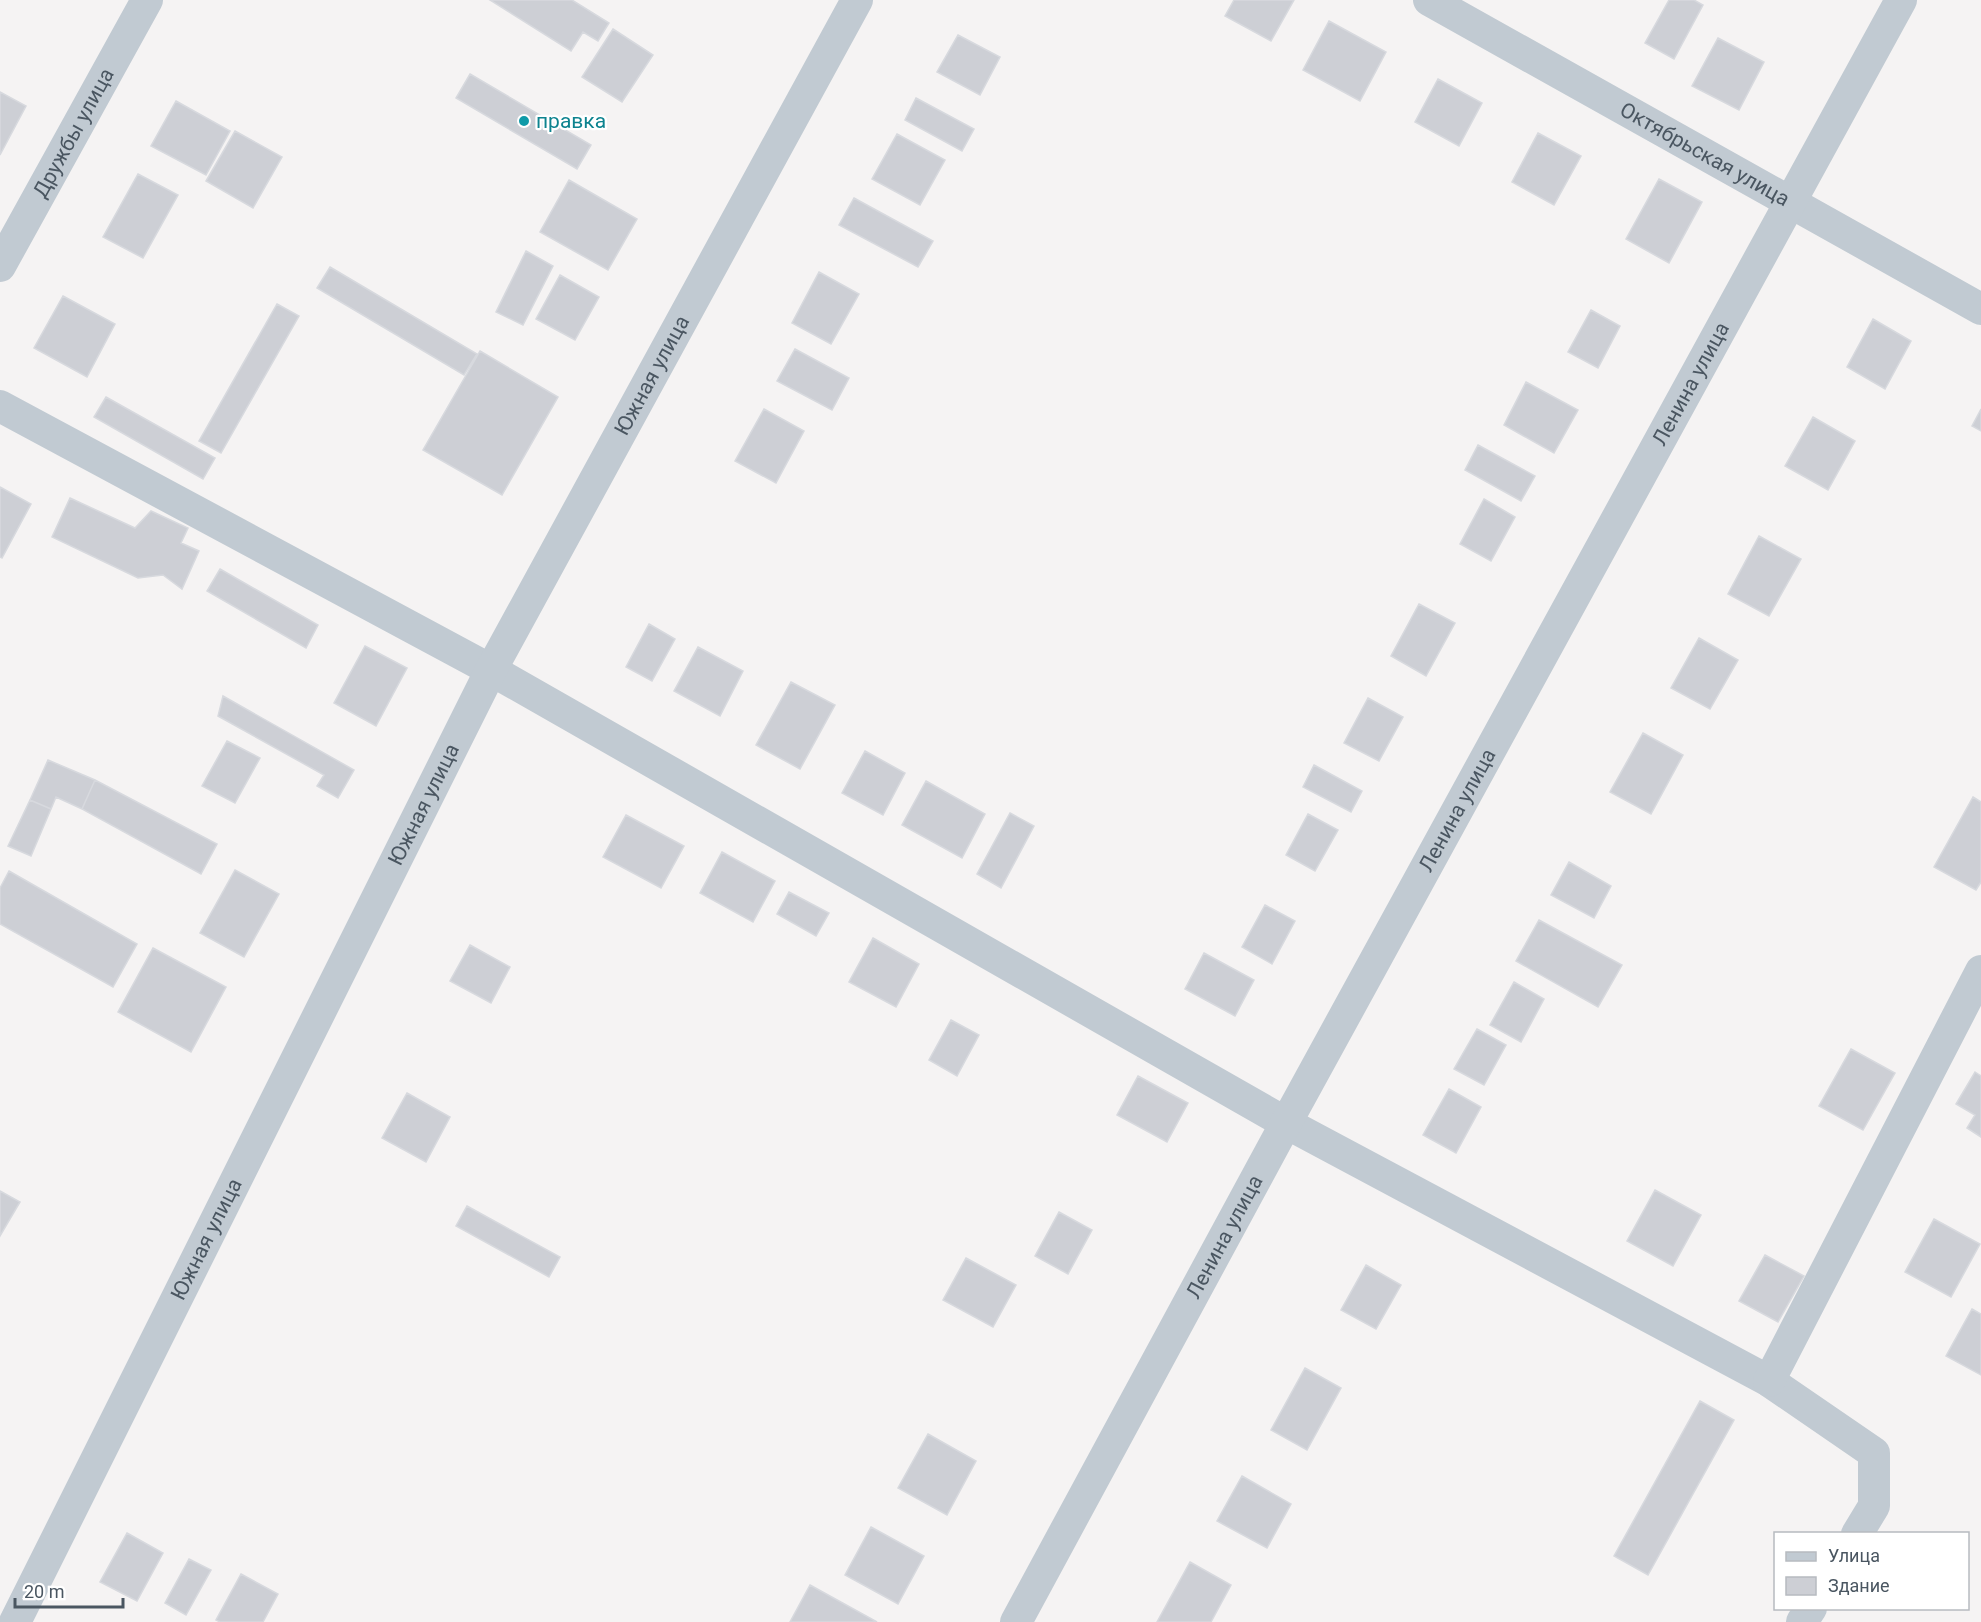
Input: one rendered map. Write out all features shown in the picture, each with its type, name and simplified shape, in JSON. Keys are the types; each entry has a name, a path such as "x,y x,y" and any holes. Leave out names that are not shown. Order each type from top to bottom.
{"street":[{"name":"Дружбы улица","path":"0,266 147,0"},
{"name":"Южная улица","path":"15,1622 491,670 857,0"},
{"name":"Октябрьская улица","path":"1429,0 1981,309"},
{"name":"Ленина улица","path":"1016,1622 1286,1123 1901,0"},
{"path":"0,406 491,670 1286,1123 1769,1381 1874,1453 1874,1506 1858,1532"},
{"path":"1769,1381 1981,971"}],"building":[{"path":"490,0 572,0 609,23 598,41 583,32 571,51"},
{"path":"1234,0 1294,0 1271,41 1225,16"},
{"path":"1669,0 1694,0 1703,5 1674,59 1645,43"},
{"path":"1329,21 1386,52 1360,101 1303,70"},
{"path":"613,29 653,55 622,102 582,77"},
{"path":"958,35 1000,57 980,95 937,72"},
{"path":"1718,38 1764,62 1739,110 1692,86"},
{"name":"правка","path":"470,74 591,145 577,169 456,98"},
{"path":"1438,79 1482,103 1459,146 1415,122"},
{"path":"0,92 26,106 0,155"},
{"path":"916,98 974,129 962,151 905,120"},
{"path":"176,101 230,131 206,175 151,146"},
{"path":"235,131 282,157 253,208 206,181"},
{"path":"1538,133 1581,156 1554,205 1512,182"},
{"path":"897,134 945,160 920,205 872,179"},
{"path":"138,174 178,195 143,258 103,237"},
{"path":"1659,179 1702,202 1669,263 1626,239"},
{"path":"569,180 637,219 608,270 540,232"},
{"path":"854,198 933,241 918,267 839,225"},
{"path":"526,251 553,266 523,325 496,312"},
{"path":"330,267 477,354 464,375 317,288"},
{"path":"819,272 859,294 831,344 792,323"},
{"path":"560,275 599,297 575,340 536,319"},
{"path":"63,296 115,324 87,377 34,348"},
{"path":"277,304 299,316 221,453 199,441"},
{"path":"1591,310 1620,326 1598,368 1568,352"},
{"path":"1873,319 1911,341 1885,389 1847,367"},
{"path":"795,349 849,378 832,410 777,381"},
{"path":"480,351 558,397 502,495 423,450"},
{"path":"1526,382 1578,410 1554,453 1504,425"},
{"path":"106,397 215,458 203,479 94,417"},
{"path":"764,409 804,431 776,483 735,461"},
{"path":"1981,409 1981,431 1972,426"},
{"path":"1813,417 1855,441 1828,490 1785,466"},
{"path":"1478,445 1535,476 1521,501 1465,470"},
{"path":"0,487 31,504 2,558 0,557"},
{"path":"70,498 135,528 151,511 188,528 181,543 199,551 182,589 163,575 138,578 52,537"},
{"path":"1484,499 1515,517 1491,561 1460,544"},
{"path":"1759,536 1801,559 1769,616 1728,594"},
{"path":"220,569 318,625 306,648 207,591"},
{"path":"1419,604 1455,623 1426,676 1391,656"},
{"path":"649,624 675,639 652,681 626,667"},
{"path":"1699,638 1738,660 1710,709 1671,688"},
{"path":"365,646 407,668 376,726 334,703"},
{"path":"698,647 743,671 720,716 674,691"},
{"path":"791,682 835,705 800,769 756,745"},
{"path":"223,696 354,770 338,798 317,786 324,775 218,716"},
{"path":"1368,698 1403,717 1379,761 1344,743"},
{"path":"1643,733 1683,755 1651,814 1610,792"},
{"path":"227,741 260,758 235,803 202,786"},
{"path":"865,751 905,773 883,815 842,793"},
{"path":"48,760 95,780 82,809 56,797 51,809 30,800"},
{"path":"1314,765 1362,791 1351,812 1303,787"},
{"path":"95,780 217,844 201,874 82,809"},
{"path":"926,781 985,814 962,858 902,825"},
{"path":"1973,797 1981,802 1981,882 1976,890 1934,867"},
{"path":"30,800 51,809 31,856 8,846"},
{"path":"1010,813 1034,826 1001,888 977,874"},
{"path":"1308,814 1338,830 1315,871 1286,855"},
{"path":"626,815 684,846 661,888 603,857"},
{"path":"722,852 775,881 753,922 700,893"},
{"path":"1569,862 1611,886 1594,918 1551,895"},
{"path":"235,870 279,894 244,957 200,933"},
{"path":"9,871 137,944 113,987 0,924 0,888"},
{"path":"789,892 829,913 816,936 777,914"},
{"path":"1265,905 1295,921 1272,964 1242,947"},
{"path":"1539,920 1622,965 1598,1007 1516,961"},
{"path":"873,938 919,964 896,1007 849,982"},
{"path":"470,945 510,967 491,1003 450,981"},
{"path":"153,948 226,987 191,1052 118,1012"},
{"path":"1204,953 1254,980 1235,1016 1185,989"},
{"path":"1514,982 1544,999 1521,1042 1490,1025"},
{"path":"951,1020 979,1035 957,1076 929,1060"},
{"path":"1477,1029 1506,1045 1484,1085 1454,1069"},
{"path":"1851,1049 1895,1073 1863,1130 1819,1106"},
{"path":"1975,1072 1981,1076 1981,1137 1967,1128 1975,1115 1956,1104"},
{"path":"1138,1076 1188,1103 1167,1142 1117,1115"},
{"path":"1449,1089 1481,1107 1456,1153 1423,1135"},
{"path":"407,1093 450,1117 426,1162 382,1138"},
{"path":"1655,1190 1701,1215 1673,1266 1627,1241"},
{"path":"0,1191 20,1202 0,1236"},
{"path":"467,1206 560,1257 549,1277 456,1226"},
{"path":"1059,1212 1092,1230 1068,1274 1035,1256"},
{"path":"1934,1219 1980,1244 1951,1297 1905,1272"},
{"path":"1765,1255 1804,1276 1778,1322 1739,1301"},
{"path":"966,1258 1016,1285 993,1327 943,1300"},
{"path":"1366,1265 1401,1285 1376,1329 1341,1310"},
{"path":"1972,1309 1981,1314 1981,1375 1946,1356"},
{"path":"1305,1368 1341,1388 1307,1450 1271,1430"},
{"path":"1700,1401 1734,1420 1648,1575 1614,1556"},
{"path":"928,1434 976,1461 947,1515 898,1488"},
{"path":"1242,1476 1291,1504 1267,1548 1217,1521"},
{"path":"871,1527 924,1556 898,1604 845,1575"},
{"path":"127,1533 163,1553 137,1601 100,1582"},
{"path":"189,1559 211,1570 186,1615 165,1603"},
{"path":"1190,1562 1231,1585 1211,1622 1157,1622"},
{"path":"241,1574 278,1594 263,1622 220,1622 216,1620"},
{"path":"810,1585 877,1622 790,1622"}],"place":[{"name":"правка","path":"524,121"}]}
